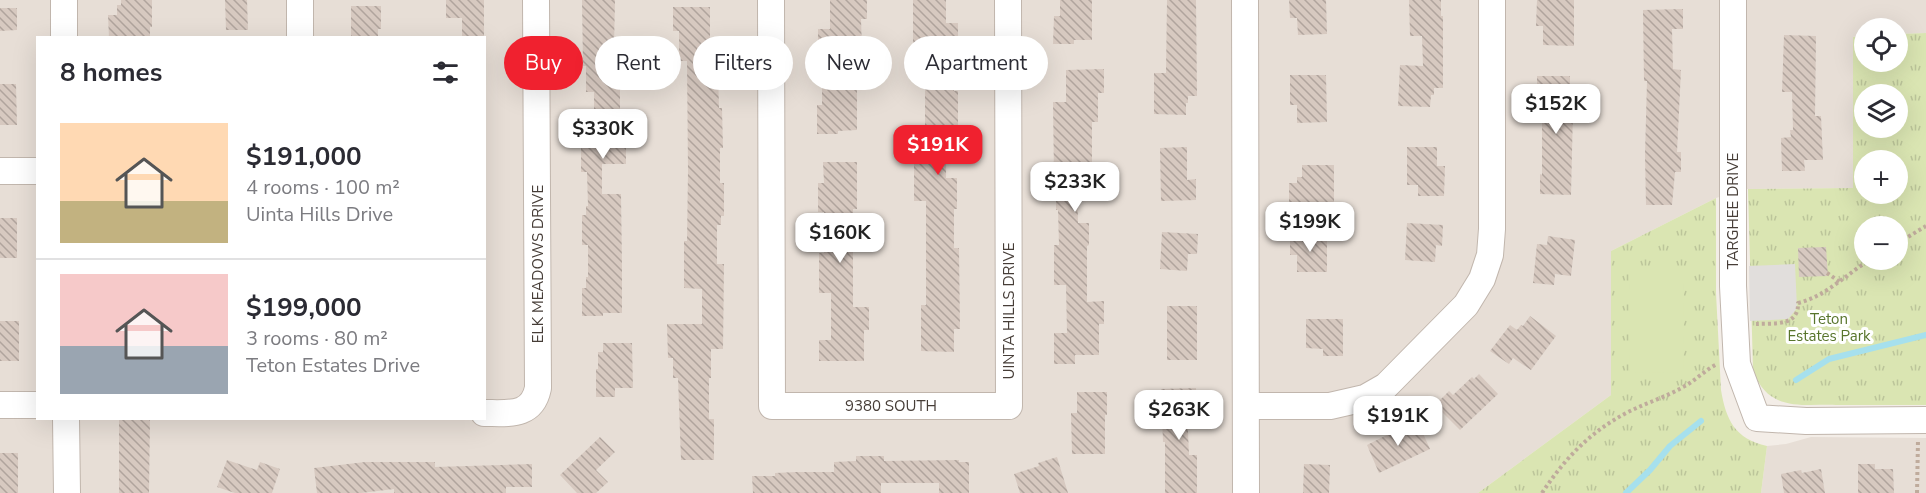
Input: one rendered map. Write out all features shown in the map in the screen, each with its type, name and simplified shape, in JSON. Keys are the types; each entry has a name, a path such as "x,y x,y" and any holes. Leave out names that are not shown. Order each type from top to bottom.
{"street":[{"path":"64,0 64,36"},
{"path":"300,0 300,36"},
{"name":"ELK MEADOWS DRIVE","path":"486,413 511,413 526,408 532,404 538,388 536,0"},
{"name":"9380 SOUTH","path":"771,0 772,406 1009,406"},
{"name":"UINTA HILLS DRIVE","path":"1008,0 1009,406"},
{"path":"1245,0 1246,493"},
{"path":"1246,405 1330,406 1365,398 1386,386 1466,305 1482,279 1490,255 1492,229 1492,0"},
{"name":"TARGHEE DRIVE","path":"1733,0 1733,286 1737,364 1757,418 1806,421 1922,421"},
{"path":"0,171 36,171"},
{"path":"0,405 36,405"},
{"path":"66,420 67,493"}],"path":[{"path":"1908,237 1926,226"},
{"path":"1752,324 1792,320 1798,313 1798,303 1815,298 1856,270"},
{"path":"1827,273 1840,282"},
{"path":"1542,493 1574,450 1589,437 1628,412 1681,388 1715,364 1719,364"},
{"path":"1917,493 1922,421"}],"shaded area":[{"path":"0,0 1926,0 1926,33 1908,34 1908,18 1854,18 1853,188 1747,189 1716,198 1611,251 1611,395 1478,493 0,493"},
{"path":"1795,264 1797,308 1794,312 1788,319 1750,321 1749,266"},
{"path":"1811,437 1926,438 1926,493 1761,493 1767,446 1786,444"}],"green space":[{"name":"Teton Estates Park","path":"1926,33 1926,405 1790,404 1772,397 1759,383 1753,370 1748,189 1853,188 1853,37 1854,72 1908,72 1908,34"},
{"path":"1716,198 1716,293 1721,390 1729,419 1734,427 1747,439 1767,446 1761,493 1478,493 1611,395 1611,251"},
{"path":"1629,267 1684,267 1683,373 1630,372"}],"building":[{"path":"121,0 152,0 150,36 109,36 108,15 117,15 117,5 121,5"},
{"path":"225,0 247,0 248,30 226,30"},
{"path":"446,0 484,0 484,36 462,36 462,18 446,18"},
{"path":"582,0 615,0 614,36 595,36 595,90 620,90 620,110 632,110 632,134 626,134 626,164 602,164 602,194 621,194 622,266 622,313 603,313 603,316 582,316 582,288 586,288 586,277 588,277 588,245 582,245 582,215 586,215 586,206 588,206 587,172 581,172 581,141 594,141 594,92 586,92"},
{"path":"830,0 867,0 867,19 861,19 862,36 818,36 818,29 830,29"},
{"path":"913,0 946,0 946,23 958,23 958,36 913,36"},
{"path":"1060,0 1092,0 1092,40 1074,40 1074,44 1053,44 1054,16 1060,16"},
{"path":"1167,0 1196,0 1197,96 1188,96 1186,115 1154,114 1154,73 1166,73"},
{"path":"1289,0 1326,0 1327,34 1298,35 1297,18 1290,18"},
{"path":"1409,0 1441,0 1443,88 1434,88 1430,107 1398,106 1400,65 1423,66 1422,36 1410,36"},
{"path":"1537,0 1574,0 1574,46 1543,45 1543,26 1536,26"},
{"path":"351,6 381,6 381,29 378,29 378,36 351,36"},
{"path":"673,7 710,7 710,36 693,36 693,90 719,90 719,108 722,108 723,148 720,148 720,183 724,183 724,216 721,216 721,225 717,225 717,264 724,264 723,349 711,349 711,378 709,378 709,419 714,419 714,460 681,460 678,378 673,378 673,358 668,358 667,324 702,324 702,289 684,288 688,171 687,61 681,61 679,31 673,31"},
{"path":"0,8 17,8 17,30 0,31"},
{"path":"1683,9 1683,29 1672,29 1673,69 1681,70 1677,152 1681,152 1681,172 1675,172 1672,205 1646,205 1647,81 1644,81 1643,10"},
{"path":"1784,35 1816,36 1815,116 1821,116 1823,160 1804,160 1805,171 1782,171 1781,138 1791,137 1790,130 1793,130 1792,92 1782,92"},
{"path":"1104,69 1104,93 1098,93 1098,122 1092,122 1092,175 1077,175 1078,223 1089,223 1087,302 1104,301 1104,324 1099,324 1099,355 1075,355 1075,364 1054,364 1054,333 1067,333 1066,285 1054,285 1054,245 1059,245 1056,176 1054,176 1053,102 1066,102 1066,70"},
{"path":"1290,75 1326,75 1327,122 1297,123 1297,105 1290,105"},
{"path":"1537,76 1570,76 1570,111 1573,111 1571,195 1540,194 1542,99 1537,99"},
{"path":"0,84 16,84 17,125 0,125"},
{"path":"822,90 857,90 857,130 838,131 838,134 817,134 817,105 822,105"},
{"path":"925,90 958,91 958,132 946,132 946,178 957,178 954,248 959,248 960,329 954,329 954,352 921,351 921,305 926,305 926,201 914,201 914,161 920,161 920,146 925,146"},
{"path":"1187,147 1187,180 1196,179 1196,200 1161,201 1160,148"},
{"path":"1407,147 1437,147 1437,166 1445,166 1444,196 1418,196 1418,185 1407,185"},
{"path":"823,162 857,162 857,209 853,209 853,307 869,307 869,330 864,330 864,361 819,361 819,340 831,340 831,293 819,293 819,253 824,253 824,212 818,212 818,183 824,183"},
{"path":"1302,165 1334,165 1334,206 1289,206 1289,183 1297,183 1297,177 1302,177"},
{"path":"0,218 17,218 17,258 0,258"},
{"path":"1407,223 1443,225 1442,246 1436,245 1435,262 1405,260"},
{"path":"1162,232 1198,234 1197,254 1188,254 1187,271 1160,269"},
{"path":"1290,235 1327,235 1327,272 1297,272 1297,255 1290,255"},
{"path":"1548,236 1575,240 1571,276 1555,274 1554,285 1533,283 1537,244 1547,245"},
{"path":"1826,247 1828,276 1799,277 1798,248"},
{"path":"1167,306 1197,306 1197,360 1167,360"},
{"path":"1530,316 1556,336 1531,370 1513,358 1509,364 1490,351 1510,325 1517,330"},
{"path":"1306,319 1343,319 1343,356 1323,356 1323,349 1306,348"},
{"path":"0,321 19,321 19,361 0,361"},
{"path":"603,343 632,343 633,388 615,388 615,397 596,397 598,352 603,352"},
{"path":"1479,374 1498,394 1460,430 1435,405 1449,391 1453,395 1472,377 1474,379"},
{"path":"1196,388 1197,408 1187,409 1189,455 1197,455 1197,493 1165,493 1165,442 1163,442 1161,389"},
{"path":"1077,392 1107,392 1105,454 1072,454 1071,413 1077,413"},
{"path":"119,420 150,420 149,493 119,493"},
{"path":"1417,420 1430,449 1379,473 1367,445"},
{"path":"600,437 615,452 596,470 608,482 596,493 577,493 560,475"},
{"path":"0,453 18,453 18,493 0,493"},
{"path":"856,456 884,456 884,461 959,460 959,462 969,462 969,493 939,493 939,483 881,483 881,493 753,493 752,476 775,476 775,473 834,472 834,462 856,461"},
{"path":"1057,457 1068,493 1020,493 1014,474"},
{"path":"227,460 257,470 260,462 280,469 272,493 235,493 217,487"},
{"path":"365,462 435,462 435,467 532,464 532,487 506,487 506,493 394,493 394,489 361,493 317,493 314,468"},
{"path":"1304,464 1330,465 1329,493 1303,493"},
{"path":"1858,464 1875,464 1875,469 1893,469 1894,493 1858,493"},
{"path":"1821,469 1825,493 1784,493 1781,474"}],"waterway":[{"path":"1796,380 1829,359 1926,335"},
{"path":"1626,493 1650,470 1670,446 1701,421"}]}
